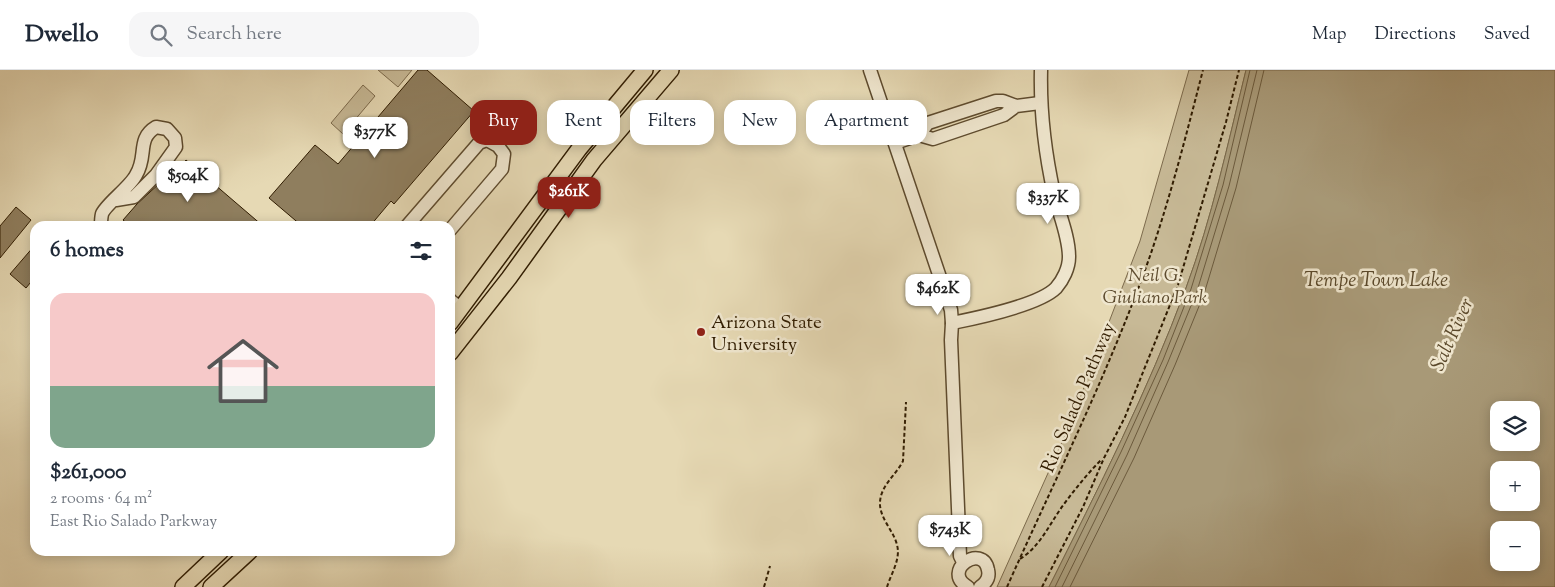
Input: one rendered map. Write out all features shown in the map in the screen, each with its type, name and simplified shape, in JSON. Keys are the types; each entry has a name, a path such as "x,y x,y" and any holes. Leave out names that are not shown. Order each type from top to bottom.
{"main road":[{"path":"456,305 579,149 645,70"},
{"path":"455,347 509,278 594,160 670,70"},
{"path":"183,587 216,556"},
{"path":"211,587 245,556"}],"street":[{"path":"870,70 880,100"},
{"path":"952,323 976,318 1043,297 1056,288 1067,270 1069,251 1049,169 1040,103 1040,70"},
{"path":"927,137 933,139 1004,115 1016,106 1040,103"},
{"path":"101,221 102,213 116,200 136,176 143,158 143,142 148,132 156,127 167,129 175,138 176,147 156,176 134,197 116,200"},
{"path":"412,221 479,143 487,140 498,146 504,154 502,169 455,224"},
{"path":"896,145 951,310 950,340 960,556 963,562"},
{"path":"968,587 961,582 959,577 960,567 963,562 973,558 982,560 988,567 989,576 987,581 980,587"}],"path":[{"name":"Rio Salado Pathway","path":"1007,587 1096,392 1150,256 1203,70"},
{"path":"1042,587 1083,507 1104,458 1125,417 1178,285 1226,122 1239,70"},
{"path":"887,587 897,561 898,546 884,519 880,502 887,482 899,469 903,461 906,402"},
{"path":"1020,559 1038,542 1069,497 1090,471 1104,458"},
{"path":"764,587 770,566"}],"green space":[{"path":"378,70 412,70 398,87"},
{"name":"Neil G. Giuliano Park","path":"1189,70 1246,70 1212,208 1186,288 1139,402 1049,587 997,587 1070,424 1140,241"},
{"path":"363,85 375,96 343,134 331,123"}],"water":[{"name":"Tempe Town Lake","path":"1246,70 1555,70 1555,587 1049,587 1122,439 1171,326 1204,235"}],"building":[{"path":"418,70 427,70 470,108 470,116 394,204 391,201 374,221 296,221 269,198 315,145 338,164"},
{"path":"186,160 257,221 123,220 162,181 175,162 180,167"},
{"path":"16,207 31,220 0,258 0,226"},
{"path":"30,251 30,283 26,288 10,274"}],"place":[{"name":"Arizona State University","path":"701,332"}],"water label":[{"name":"Salt River","path":"1451,334"}]}
